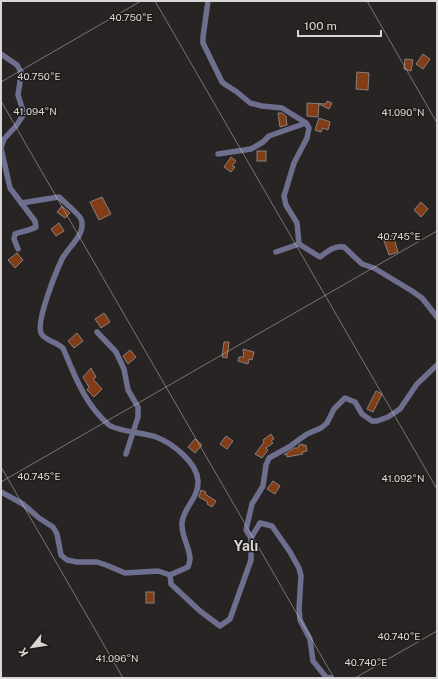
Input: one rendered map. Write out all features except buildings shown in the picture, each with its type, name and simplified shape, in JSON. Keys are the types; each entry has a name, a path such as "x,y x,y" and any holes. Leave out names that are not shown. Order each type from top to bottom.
{"street":[{"path":"208,1 203,43 222,82 250,103 282,108 306,123 309,128 307,138 294,163 284,196 286,205 296,223 299,244"},
{"path":"1,54 17,65 21,72 18,94 24,110 22,119 4,139 1,148 10,188 35,222 36,227 32,230 21,231 15,234 14,239 18,249"},
{"path":"218,154 251,149 263,142 269,136 306,123"},
{"path":"1,492 23,504 39,518 53,527 57,534 61,555 67,560 77,562 97,562 125,573 158,571 170,575 188,567 190,558 183,534 182,522 184,515 196,493 198,481 191,463 178,449 156,437 110,426 88,403 63,348 58,343 45,338 40,332 44,306 52,283 63,258 80,235 82,227 81,218 59,197 21,203"},
{"path":"276,252 299,244"},
{"path":"299,244 320,257 333,248 340,246 344,247 362,264 374,268 422,298 437,317"},
{"path":"97,332 116,352 124,369 128,390 138,407 138,416 134,432 126,454"},
{"path":"251,538 246,530 252,504 263,486 266,465 269,458 308,434 321,428 345,398 356,402 362,414 372,421 377,421 388,417 400,409 417,384 437,365"},
{"path":"170,575 172,584 200,611 220,626 230,619 251,560 251,538 260,523 272,526 299,568 301,576 299,609 300,620 310,639 314,662 326,677 330,678"}],"district":[{"name":"Yalı","path":"246,546"}]}
